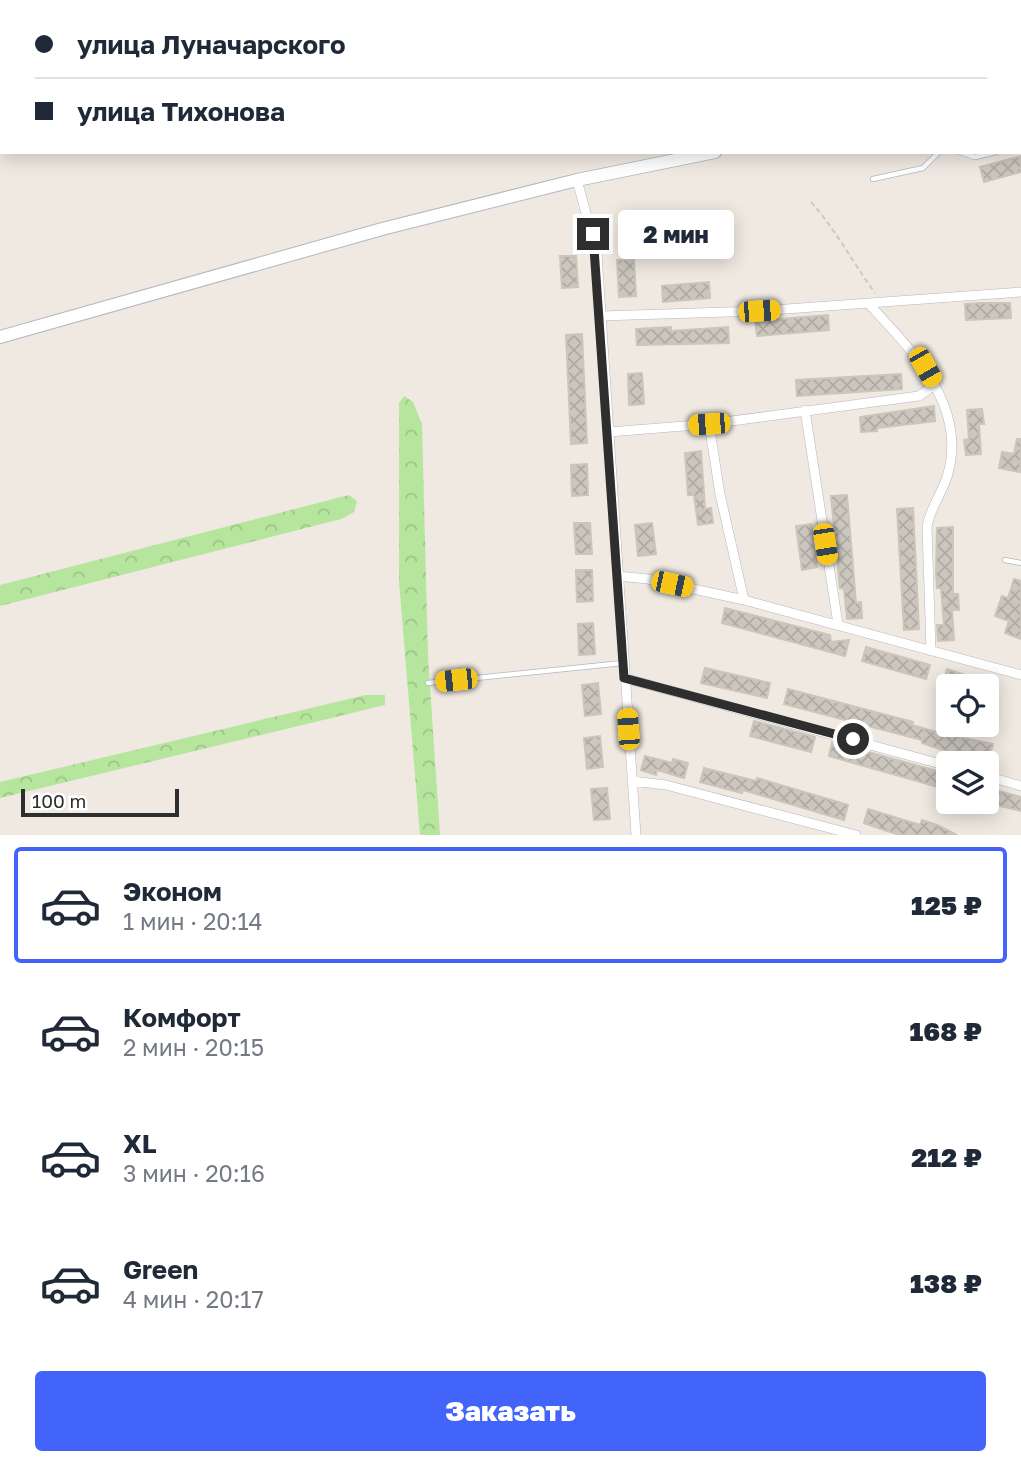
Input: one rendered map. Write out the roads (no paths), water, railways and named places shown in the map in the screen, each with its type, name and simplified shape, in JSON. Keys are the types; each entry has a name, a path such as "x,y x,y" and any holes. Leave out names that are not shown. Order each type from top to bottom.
{"main road":[{"path":"0,337 369,232 578,180 703,154"}],"street":[{"path":"578,180 593,234 601,316 636,835"},
{"path":"601,316 646,317 1021,292"},
{"path":"868,303 914,353 935,385 948,413 952,453 947,479 930,511 927,527 931,651"},
{"path":"609,432 709,424 919,396 935,385"},
{"path":"805,410 838,624"},
{"path":"709,424 720,494 744,600"},
{"path":"618,576 648,579 744,600 1021,675"},
{"path":"624,678 936,762"},
{"path":"632,780 666,785 856,835"},
{"path":"999,780 1021,786"}],"lane":[{"path":"873,179 923,168 937,154"},
{"path":"965,154 975,157 988,154"},
{"path":"1005,560 1021,563"},
{"path":"428,683 623,663"}]}
